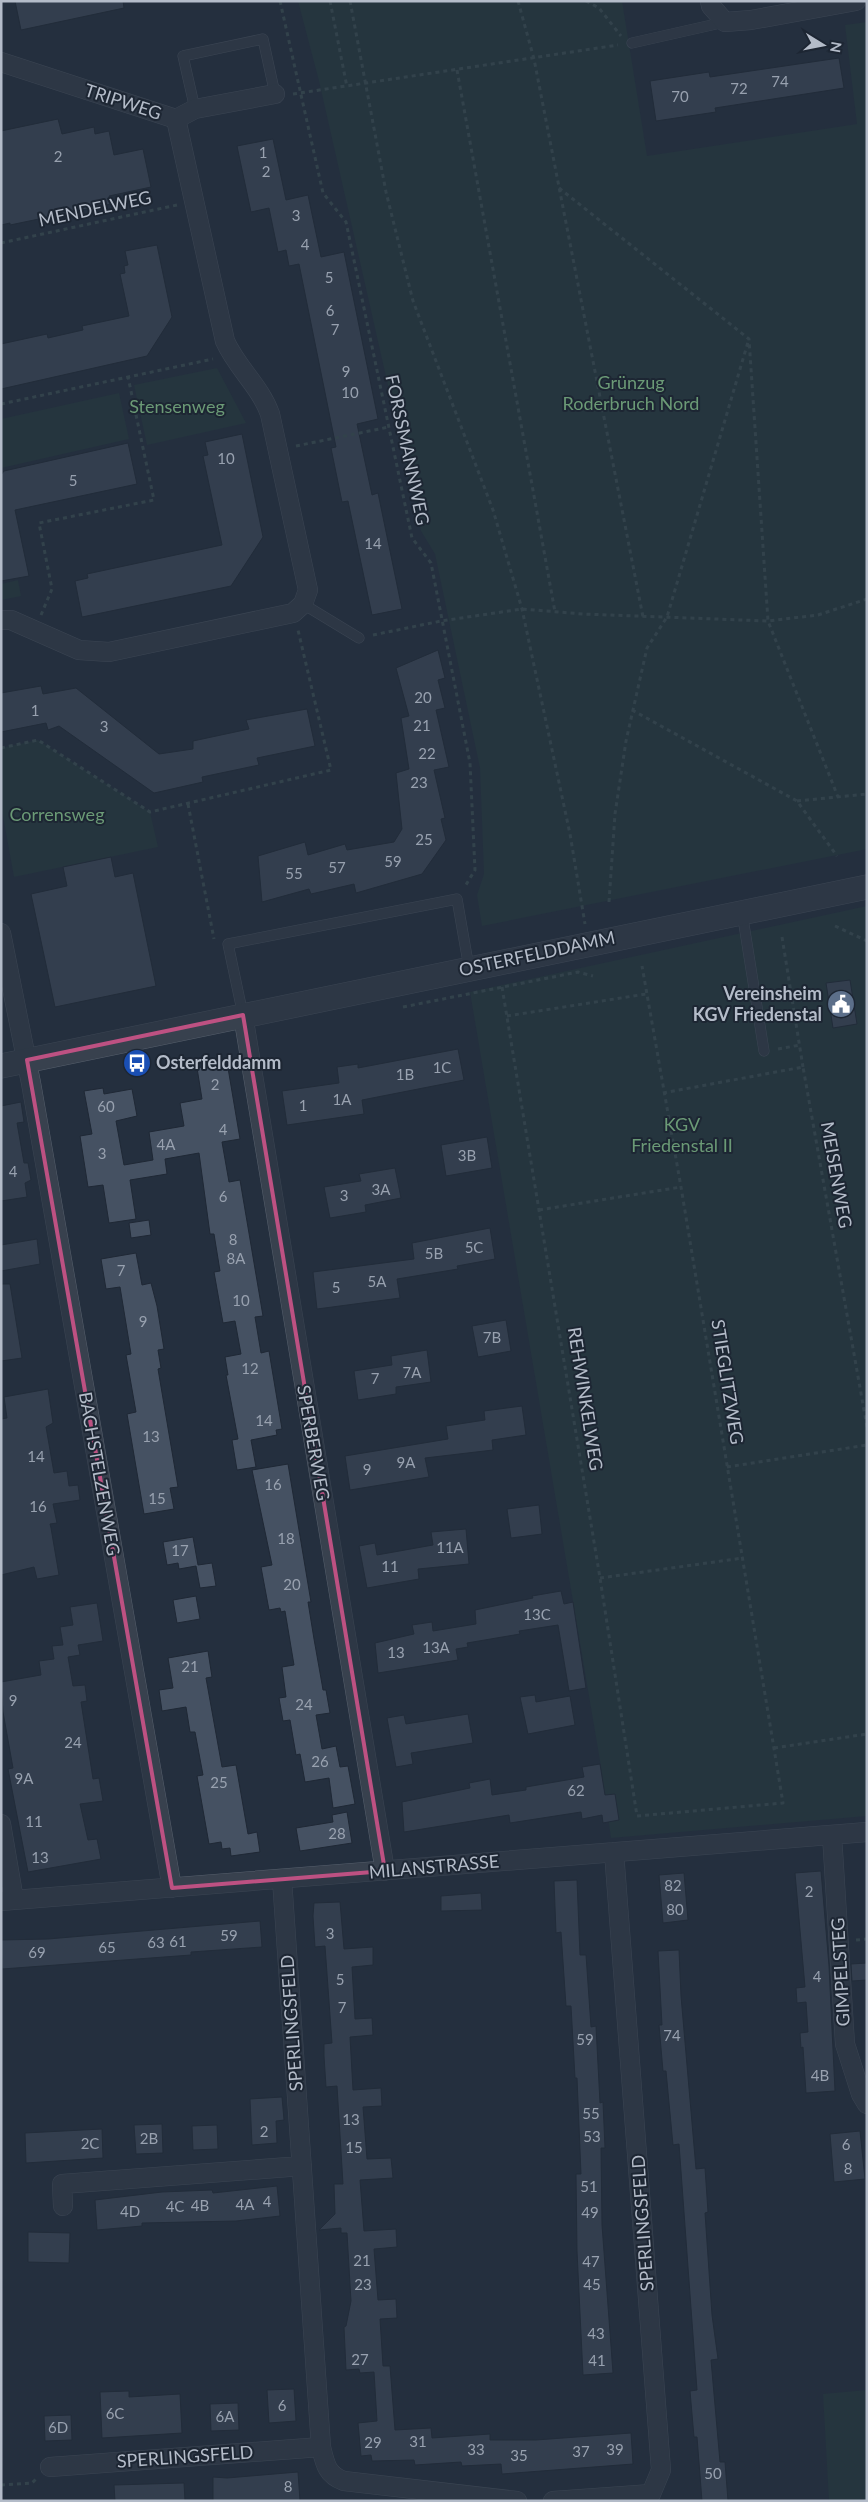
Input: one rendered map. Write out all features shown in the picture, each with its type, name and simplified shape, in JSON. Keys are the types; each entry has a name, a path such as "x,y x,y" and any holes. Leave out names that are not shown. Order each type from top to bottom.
{"street":[{"path":"710,1 710,6 725,22 856,1"},
{"name":"TRIPWEG","path":"1,62 176,119 195,109 275,94"},
{"path":"1,620 11,620 79,650 108,652 298,608 308,590 265,399 231,355 225,341 176,119"},
{"name":"OSTERFELDDAMM","path":"1,1066 867,886"},
{"name":"BACHSTELZENWEG","path":"1,933 27,1060 172,1888"},
{"name":"SPERBERWEG","path":"243,1015 385,1871"},
{"path":"1,1824 8,1901"},
{"name":"MILANSTRASSE","path":"8,1901 867,1832"},
{"name":"GIMPELSTEG","path":"832,1835 845,2044 861,2094 867,2104"},
{"name":"SPERLINGSFELD","path":"553,2501 651,2494 661,2470 614,1852"},
{"name":"SPERLINGSFELD","path":"282,1879 321,2447 326,2468 332,2476 344,2482 517,2501"},
{"path":"63,2206 62,2184 302,2166"},
{"name":"SPERLINGSFELD","path":"50,2467 321,2447"}],"lane":[{"path":"632,43 725,22"},
{"path":"195,109 183,56 263,39 275,94"},
{"path":"298,608 359,638"},
{"path":"243,1015 228,944 457,899 469,968"},
{"path":"742,912 764,1051"}],"path":[{"path":"280,1 302,94"},
{"path":"330,1 347,87"},
{"path":"350,1 386,192 412,301 493,510 522,609 570,834 584,918"},
{"path":"518,1 534,58 643,617"},
{"path":"275,94 302,94 627,44 599,8 586,1"},
{"path":"457,70 556,612"},
{"name":"FORSSMANNWEG","path":"302,94 323,193 346,222 412,538 431,563 470,763 475,870 457,899"},
{"path":"559,188 749,339 768,621 838,797"},
{"name":"MENDELWEG","path":"1,243 195,202"},
{"path":"609,902 615,814 632,710 647,648 667,618 749,339"},
{"path":"1,404 231,355"},
{"path":"36,630 52,589 39,523 154,500 128,377"},
{"path":"278,450 389,427"},
{"path":"359,638 441,621 522,609 643,617 768,621 818,615 867,599"},
{"path":"1,748 38,740 150,812 331,770 307,664 298,608"},
{"path":"632,710 797,801 838,856"},
{"path":"797,801 867,794"},
{"path":"188,804 216,947 228,944"},
{"path":"836,926 867,941"},
{"name":"MEISENWEG","path":"782,937 803,1067 867,1427"},
{"name":"STIEGLITZWEG","path":"642,966 681,1187 783,1803"},
{"path":"398,1008 578,972 593,976"},
{"name":"REHWINKELWEG","path":"502,987 600,1578 637,1816 783,1803"},
{"path":"508,1016 646,994"},
{"path":"781,1020 795,1018"},
{"path":"764,1051 800,1045"},
{"path":"663,1093 803,1067"},
{"path":"539,1210 681,1187"},
{"path":"727,1467 867,1445"},
{"path":"600,1578 742,1558"},
{"path":"774,1748 867,1734"},
{"path":"1,2485 32,2483 50,2467"}],"highlighted area":[{"path":"243,1015 385,1871 172,1888 27,1060"}],"green space":[{"name":"Grünzug Roderbruch Nord","path":"298,1 622,1 647,156 857,124 845,25 867,22 867,849 482,926 477,895 484,874 480,768 435,554 421,531 319,81"},
{"name":"Stensenweg","path":"217,368 246,423 147,445 134,385"},
{"path":"119,393 129,439 1,468 1,419"},
{"path":"18,580 21,596 1,600 1,584"},
{"name":"Corrensweg","path":"38,740 150,812 158,847 14,877 1,805 1,748"},
{"name":"KGV Friedenstal II","path":"867,906 867,1816 611,1838 600,1761 470,992"},
{"path":"867,2390 867,2501 829,2501 823,2394"}],"building":[{"path":"15,1 123,1 124,8 21,30"},
{"path":"839,58 844,88 715,108 716,112 656,121 650,81 709,72 710,77"},
{"path":"58,119 62,134 94,127 95,134 109,131 114,155 143,149 151,187 109,196 111,204 10,225 10,223 1,225 1,131"},
{"path":"273,139 286,200 308,195 321,257 344,252 378,419 357,424 372,495 378,493 402,609 372,615 348,501 342,502 331,448 336,447 299,264 289,266 286,250 278,252 269,208 251,212 237,146"},
{"path":"157,245 172,317 147,356 1,389 1,344 47,334 48,338 83,330 82,326 129,316 120,274 125,273 124,266 128,265 125,251"},
{"path":"242,434 263,537 231,586 82,617 75,581 88,578 87,574 222,545 203,456 208,455 205,442"},
{"path":"128,443 137,484 15,510 29,576 1,581 1,475 4,471"},
{"path":"438,650 445,678 438,680 445,708 436,710 449,767 434,770 445,818 441,819 446,840 422,874 356,893 354,884 311,894 309,889 262,902 258,856 305,842 308,855 345,844 347,850 394,842 402,829 396,773 409,769 401,718 409,716 396,668"},
{"path":"41,686 43,694 76,688 159,754 193,749 193,741 249,729 246,720 307,709 315,746 257,758 259,765 202,777 203,782 154,793 59,726 48,730 46,723 1,732 1,693"},
{"path":"111,857 115,877 133,873 156,986 55,1007 31,894 67,886 63,867"},
{"name":"Vereinsheim KGV Friedenstal","path":"850,980 857,1024 833,1028 826,983"},
{"path":"458,1049 464,1080 362,1100 364,1114 287,1125 282,1091 339,1083 337,1067 358,1064 358,1068"},
{"path":"227,1062 240,1139 222,1142 229,1182 240,1180 263,1316 255,1317 261,1353 269,1351 282,1429 276,1430 277,1435 251,1440 256,1467 237,1470 232,1440 238,1439 226,1375 228,1375 225,1357 241,1354 235,1321 223,1323 214,1272 220,1271 214,1234 210,1234 199,1153 165,1159 167,1174 130,1180 136,1219 109,1223 103,1185 88,1187 80,1136 92,1134 84,1091 103,1088 104,1094 132,1089 137,1116 116,1121 124,1165 153,1160 149,1132 184,1126 180,1103 202,1099 197,1068"},
{"path":"21,1102 24,1122 17,1123 24,1163 28,1163 31,1180 25,1183 27,1197 1,1201 1,1106"},
{"path":"487,1137 492,1168 446,1176 441,1145"},
{"path":"395,1168 401,1198 365,1205 366,1212 330,1218 324,1187 361,1181 359,1174"},
{"path":"149,1220 151,1235 131,1238 129,1223"},
{"path":"490,1228 495,1259 457,1266 458,1269 397,1279 400,1298 317,1309 313,1272 414,1259 412,1243"},
{"path":"37,1239 40,1264 1,1271 1,1245"},
{"path":"136,1253 142,1285 151,1283 157,1306 164,1349 158,1350 161,1368 158,1369 178,1487 170,1488 174,1509 144,1514 127,1414 136,1412 126,1355 131,1354 120,1287 106,1289 101,1259"},
{"path":"1,1284 10,1284 22,1358 1,1361"},
{"path":"506,1320 511,1351 478,1357 472,1326"},
{"path":"427,1350 431,1382 396,1387 396,1394 358,1400 354,1371 392,1365 391,1356"},
{"path":"48,1389 53,1423 46,1427 54,1473 67,1471 69,1486 78,1485 80,1500 53,1504 57,1523 50,1524 59,1575 37,1579 34,1567 1,1575 1,1419 7,1418 4,1397"},
{"path":"522,1406 526,1435 492,1440 493,1450 425,1458 429,1477 350,1490 345,1456 448,1439 446,1426 485,1420 484,1411"},
{"path":"288,1464 311,1602 308,1602 314,1639 323,1690 326,1690 330,1713 316,1715 322,1749 336,1746 340,1767 348,1766 355,1804 333,1808 329,1778 305,1782 300,1754 296,1755 290,1720 283,1721 279,1698 286,1697 282,1667 294,1665 285,1611 281,1612 280,1608 269,1610 261,1567 272,1565 252,1470"},
{"path":"539,1505 542,1534 511,1538 507,1509"},
{"path":"466,1529 469,1564 418,1569 419,1579 367,1588 359,1546 375,1543 377,1555 433,1545 431,1532"},
{"path":"193,1537 198,1565 212,1563 216,1586 200,1588 196,1566 179,1569 178,1563 167,1565 163,1542"},
{"path":"561,1591 564,1604 573,1602 586,1688 569,1691 558,1625 519,1631 520,1634 467,1643 468,1647 456,1649 458,1660 378,1673 375,1643 414,1634 412,1625 432,1622 433,1631 476,1624 475,1610"},
{"path":"196,1596 200,1619 177,1623 173,1600"},
{"path":"97,1603 103,1641 78,1645 80,1655 68,1657 73,1686 85,1685 87,1701 81,1702 93,1779 99,1778 103,1801 80,1804 88,1840 97,1839 101,1859 28,1872 8,1769 13,1768 3,1712 1,1682 41,1675 39,1661 54,1659 52,1646 63,1645 60,1627 73,1625 70,1607"},
{"path":"208,1651 212,1677 206,1678 222,1767 236,1765 248,1834 257,1832 260,1852 231,1856 230,1848 222,1849 221,1842 209,1844 197,1776 203,1775 195,1732 190,1732 186,1707 162,1711 159,1690 173,1688 168,1658"},
{"path":"535,1695 536,1702 570,1696 575,1725 528,1734 520,1697"},
{"path":"468,1714 473,1743 411,1753 413,1764 396,1767 387,1718 404,1715 406,1724"},
{"path":"600,1764 605,1795 615,1794 619,1820 603,1823 602,1815 582,1819 581,1812 510,1823 509,1815 404,1832 402,1802 470,1788 469,1783 490,1779 492,1795 526,1790 526,1787 584,1777 582,1767"},
{"path":"347,1812 352,1843 300,1851 296,1828 333,1822 332,1815"},
{"path":"821,1871 829,1966 835,2091 806,2093 803,2047 801,2048 800,2033 808,2032 806,2002 797,2003 796,1988 805,1987 795,1873"},
{"path":"684,1873 688,1920 663,1923 659,1875"},
{"path":"577,1880 580,1955 586,1955 591,2027 596,2026 600,2103 603,2102 605,2148 601,2148 602,2225 613,2373 583,2375 577,2251 576,2174 581,2174 577,2078 575,2078 571,2006 566,2006 561,1932 556,1933 554,1881"},
{"path":"481,1893 482,1910 441,1911 441,1896"},
{"path":"340,1902 344,1949 373,1947 373,1965 352,1967 355,2019 372,2018 373,2035 350,2037 353,2090 381,2088 382,2106 363,2107 367,2159 391,2158 393,2178 360,2180 364,2231 396,2229 397,2247 374,2249 378,2300 396,2299 397,2318 380,2319 383,2366 390,2366 395,2430 431,2428 432,2438 490,2434 490,2440 536,2440 631,2433 633,2464 502,2474 501,2464 462,2466 461,2462 415,2465 414,2460 372,2461 371,2455 361,2456 358,2423 377,2421 374,2372 360,2373 359,2369 346,2370 344,2327 346,2326 351,2301 347,2233 341,2233 341,2228 319,2230 335,2214 334,2184 343,2184 337,2086 326,2087 324,2044 332,2043 325,1946 315,1947 313,1916 314,1903"},
{"path":"260,1921 262,1947 191,1952 191,1955 2,1969 1,1940 48,1939"},
{"path":"679,1950 681,1996 696,2169 705,2168 708,2212 705,2213 712,2315 718,2359 711,2360 720,2462 725,2462 728,2501 702,2501 697,2437 694,2437 690,2391 697,2390 679,2144 673,2145 666,2071 663,2071 659,2025 662,2025 658,1951"},
{"path":"867,1963 867,1980 852,1981 851,1964"},
{"path":"282,2097 284,2120 276,2121 277,2143 252,2145 250,2099"},
{"path":"162,2124 163,2153 136,2154 134,2125"},
{"path":"217,2125 218,2149 193,2150 192,2126"},
{"path":"102,2129 103,2158 26,2163 25,2133"},
{"path":"860,2131 865,2179 834,2182 830,2134"},
{"path":"277,2186 280,2216 236,2221 142,2223 142,2226 97,2230 95,2200 162,2192 212,2190 213,2193"},
{"path":"28,2232 70,2233 69,2263 28,2262"},
{"path":"294,2389 296,2421 269,2423 267,2390"},
{"path":"129,2391 129,2397 180,2394 182,2433 102,2438 100,2392"},
{"path":"238,2403 239,2430 211,2431 210,2404"},
{"path":"71,2415 72,2440 45,2441 44,2416"},
{"path":"298,2472 300,2501 213,2501 213,2477 227,2478"},
{"path":"184,2483 185,2501 115,2501 114,2485"}],"place":[{"name":"Vereinsheim KGV Friedenstal","path":"841,1004"},
{"name":"Osterfelddamm","path":"137,1063"}]}
